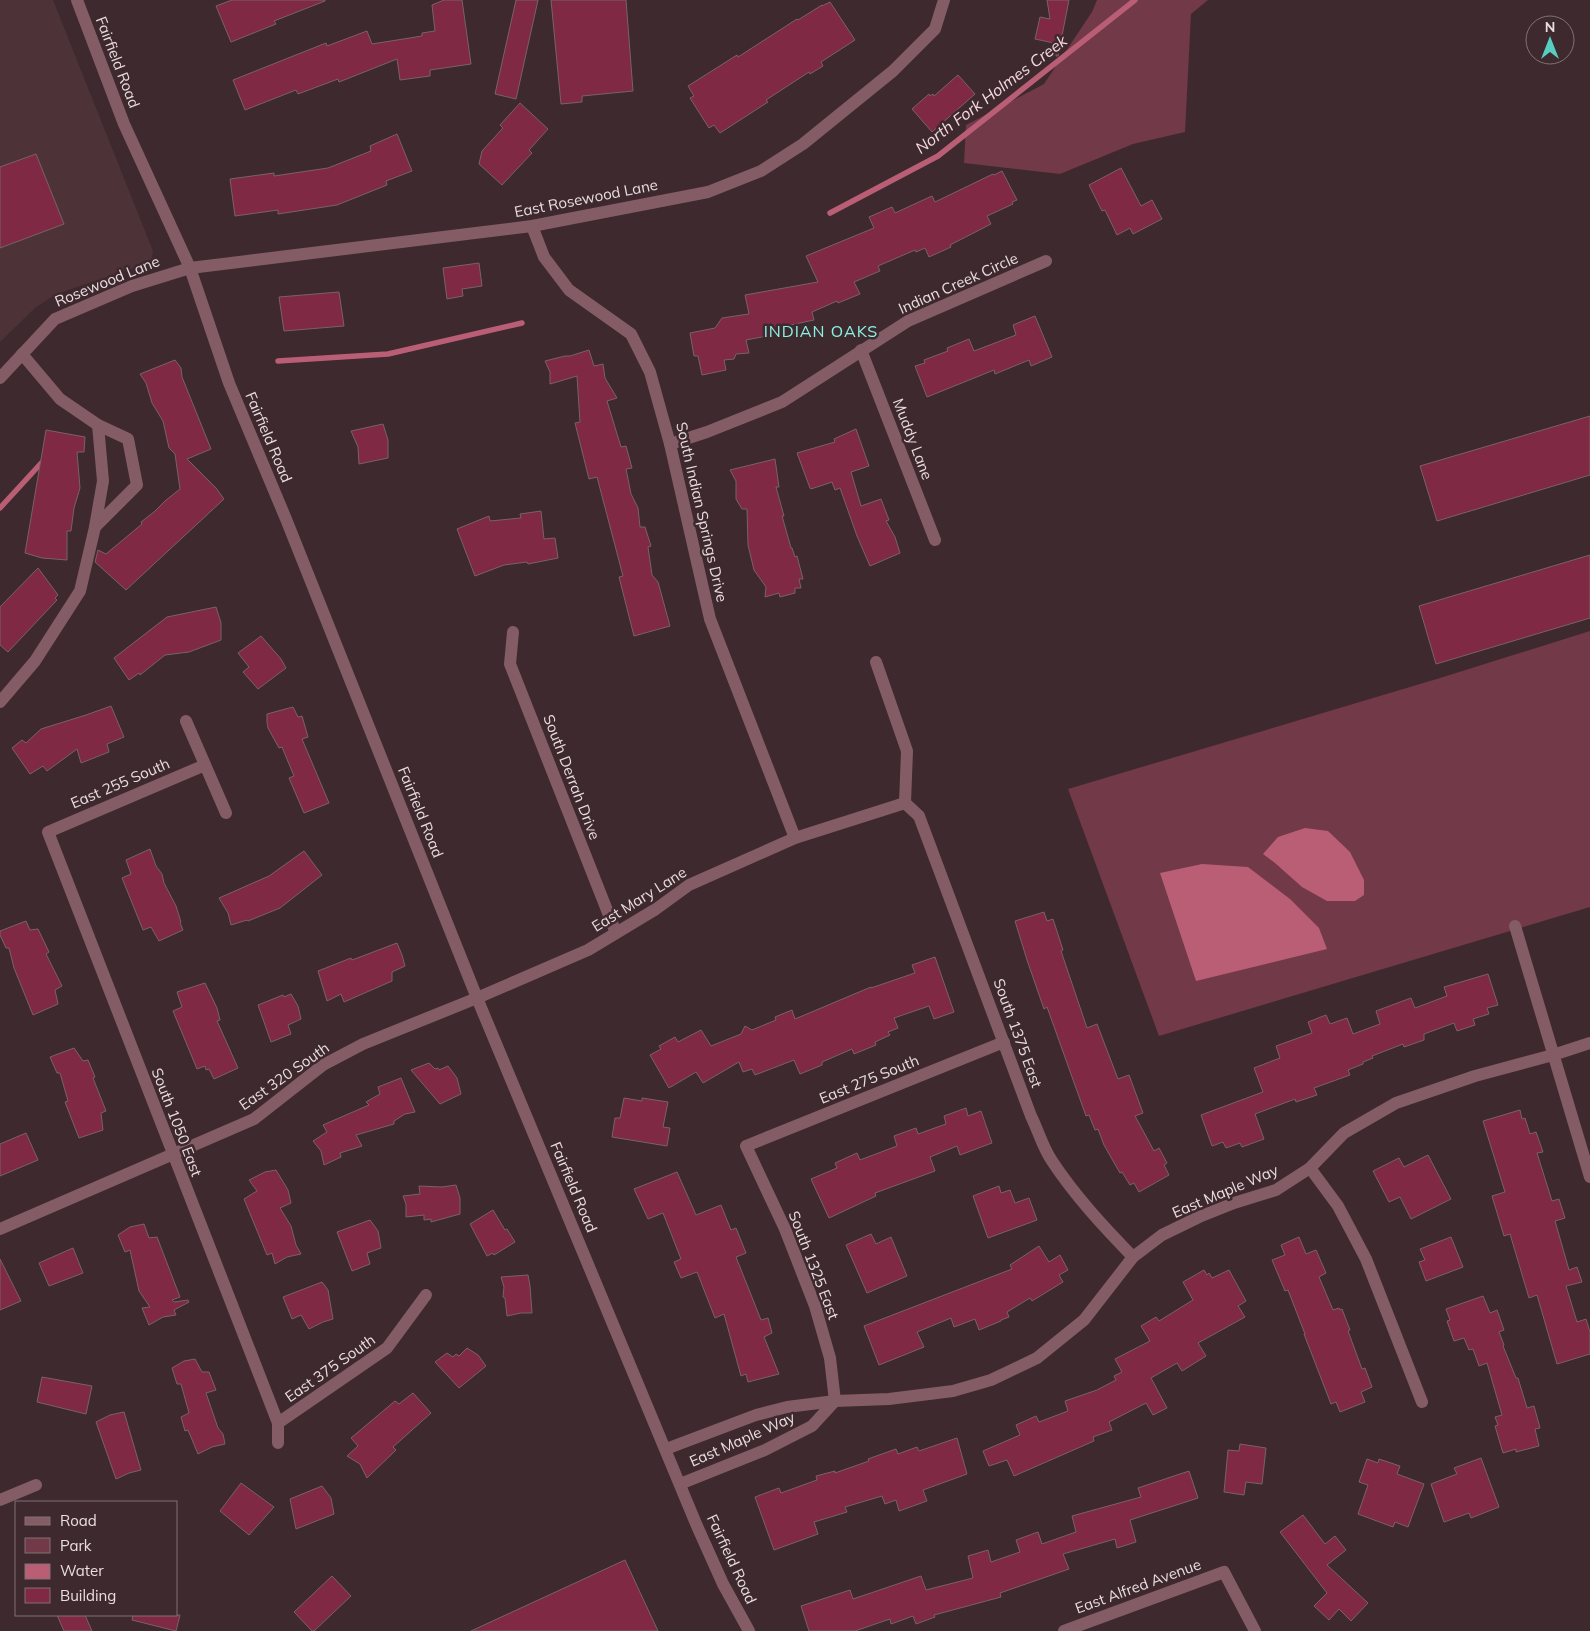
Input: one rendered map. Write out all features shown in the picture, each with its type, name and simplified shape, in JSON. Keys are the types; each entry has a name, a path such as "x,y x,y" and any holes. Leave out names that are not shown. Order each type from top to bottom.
{"street":[{"name":"Fairfield Road","path":"77,0 124,124 190,268 229,383 286,519 477,998 680,1484 723,1584 749,1631"},
{"name":"East Rosewood Lane","path":"190,268 532,226 708,192 761,170 803,144 893,71 935,29 944,0"},
{"name":"South Indian Springs Drive","path":"532,226 544,257 569,290 631,334 650,372 670,444 710,619 795,838"},
{"name":"Indian Creek Circle","path":"670,444 707,432 782,402 908,322 1046,261"},
{"name":"Rosewood Lane","path":"0,378 55,319 132,286 190,268"},
{"name":"Muddy Lane","path":"862,350 935,540"},
{"path":"22,354 60,399 98,425 128,439 137,485 95,527"},
{"path":"0,702 35,661 80,591 95,527 103,481 98,425"},
{"name":"South Derrah Drive","path":"513,632 510,664 616,933"},
{"path":"876,662 907,751 904,803"},
{"path":"186,721 226,813"},
{"name":"East 255 South","path":"48,832 205,765"},
{"name":"East Mary Lane","path":"477,998 588,950 656,909 689,885 795,838 904,803"},
{"name":"South 1375 East","path":"904,803 919,816 1031,1116 1051,1160 1085,1205 1132,1257"},
{"name":"South 1050 East","path":"48,832 278,1423"},
{"path":"1515,926 1590,1177"},
{"name":"East 320 South","path":"0,1229 254,1119 323,1065 363,1044 477,998"},
{"name":"East 275 South","path":"746,1146 1004,1042"},
{"name":"East Maple Way","path":"666,1449 756,1415 787,1407 835,1401 889,1399 953,1391 991,1380 1037,1358 1084,1320 1132,1257 1169,1232 1234,1203 1276,1190 1310,1168 1344,1133 1396,1103 1475,1076 1553,1055 1590,1042"},
{"name":"South 1325 East","path":"746,1146 785,1229 815,1306 830,1358 835,1401"},
{"path":"1310,1168 1338,1206 1366,1259 1422,1402"},
{"name":"East 375 South","path":"278,1423 387,1348 426,1295"},
{"name":"East Maple Way","path":"680,1484 766,1450 812,1426 835,1401"},
{"path":"278,1423 278,1443"},
{"path":"0,1500 36,1485"},
{"name":"East Alfred Avenue","path":"1064,1631 1224,1572 1255,1631"}],"shaded area":[{"path":"0,0 53,0 153,251 152,258 146,264 68,290 50,298 35,308 0,342"}],"green space":[{"path":"1097,0 1208,0 1191,14 1185,132 1133,144 1060,174 964,163 966,125 1044,84 1092,12"},
{"path":"1590,631 1590,907 1159,1036 1068,789 1440,678"}],"water":[{"path":"1305,828 1328,831 1350,852 1364,880 1364,895 1355,901 1327,901 1302,887 1263,854 1278,837"},
{"path":"1202,864 1248,867 1290,899 1319,928 1327,949 1196,981 1160,873"}],"building":[{"path":"232,0 325,1 274,21 276,24 231,42 216,6"},
{"path":"444,0 462,0 471,64 430,70 430,76 400,80 397,59 339,82 338,79 298,94 296,90 245,110 233,80 326,43 327,46 367,31 372,44 422,36 422,33 435,31 432,5"},
{"path":"516,0 538,0 516,99 495,94"},
{"path":"551,0 626,0 633,91 582,96 582,102 561,104"},
{"path":"1047,0 1069,0 1058,56 1056,56 1054,43 1035,39 1040,17 1050,19"},
{"path":"830,2 855,40 821,62 823,66 810,74 809,72 766,100 768,102 720,133 714,125 709,128 690,98 694,96 688,86 797,19"},
{"path":"958,75 975,94 932,132 912,109 929,94 934,96"},
{"path":"520,103 548,129 529,150 532,153 502,185 479,164 482,151 503,128 500,125"},
{"path":"397,134 412,171 386,181 387,185 337,205 278,214 278,210 235,216 230,179 274,173 274,176 328,168 371,151 370,146"},
{"path":"36,154 64,224 0,248 0,167"},
{"path":"1121,168 1141,206 1152,200 1162,219 1133,234 1130,228 1117,235 1105,210 1102,211 1089,185"},
{"path":"1002,171 1017,200 1012,202 1013,204 987,216 991,224 950,245 951,247 929,257 925,248 916,252 915,250 878,266 880,271 854,282 860,294 838,303 837,301 812,312 814,320 786,326 782,329 783,333 746,340 749,353 736,354 734,359 724,360 726,370 702,375 698,356 694,356 690,333 715,328 722,318 749,314 745,295 818,282 806,256 874,228 869,217 892,207 895,213 932,196 935,202"},
{"path":"479,263 482,286 462,289 463,296 447,299 443,268"},
{"path":"339,292 344,326 284,331 279,297"},
{"path":"1035,316 1052,357 1031,366 1029,360 995,374 994,370 927,397 915,366 925,363 924,360 948,351 947,348 969,339 974,351 1016,335 1013,325"},
{"path":"589,350 594,366 603,364 605,378 617,398 607,401 621,447 626,446 632,468 626,469 631,494 638,508 640,527 645,527 651,546 648,547 652,575 658,582 670,626 634,636 619,577 623,576 597,477 589,479 575,423 580,422 577,376 550,384 550,372 545,361"},
{"path":"175,360 181,368 182,377 211,449 187,459 216,488 224,499 126,590 95,562 98,550 106,554 180,489 175,454 169,448 163,421 152,403 146,383 140,374"},
{"path":"1590,416 1590,475 1437,521 1420,466"},
{"path":"383,424 388,440 388,458 359,464 358,447 351,431"},
{"path":"856,429 869,466 851,472 861,506 881,499 889,520 886,521 895,537 900,553 870,566 840,488 835,490 832,482 811,489 797,453 835,442 834,439"},
{"path":"46,430 85,437 84,452 77,452 80,488 74,508 71,531 67,531 67,560 42,558 25,553"},
{"path":"775,459 779,487 776,487 784,516 782,516 791,548 795,557 797,556 803,579 799,579 801,588 795,588 795,593 780,597 779,593 765,597 766,587 754,570 748,545 747,509 742,509 736,499 736,481 730,470"},
{"path":"541,511 544,539 555,538 558,558 528,564 527,562 504,565 475,576 457,529 489,516 490,521 521,518 520,514"},
{"path":"1590,555 1590,618 1436,664 1419,606"},
{"path":"38,568 58,595 55,598 57,600 8,652 0,645 0,607"},
{"path":"216,607 221,623 221,640 189,652 165,655 140,675 139,673 129,680 114,658 167,617"},
{"path":"261,636 281,659 286,668 258,689 243,672 249,667 238,653"},
{"path":"111,706 124,737 107,744 109,752 81,763 77,749 47,771 43,766 30,774 12,748 22,740 26,743 41,729"},
{"path":"293,707 298,717 302,716 308,737 302,739 329,803 304,813 289,778 294,776 282,747 279,748 268,728 267,722 267,714"},
{"path":"150,849 156,866 162,874 164,883 176,906 183,930 159,941 151,927 143,930 122,878 131,874 126,860"},
{"path":"304,851 322,875 280,908 248,921 231,925 228,913 219,898 269,876"},
{"path":"1044,912 1047,921 1053,919 1063,950 1061,951 1087,1028 1097,1024 1118,1079 1129,1075 1143,1113 1135,1116 1154,1151 1159,1148 1167,1163 1164,1165 1169,1175 1139,1192 1134,1183 1130,1185 1122,1172 1120,1173 1104,1145 1098,1129 1095,1130 1089,1115 1086,1116 1047,1007 1044,1009 1027,960 1015,921"},
{"path":"26,921 30,930 38,929 49,952 46,954 62,986 55,990 58,1004 33,1015 14,968 9,948 6,948 0,935 0,931"},
{"path":"397,943 405,966 392,972 392,981 344,1002 341,994 327,1001 318,971"},
{"path":"935,957 954,1012 934,1019 929,1006 894,1018 898,1028 888,1032 890,1035 875,1042 876,1045 854,1054 852,1049 800,1074 794,1060 755,1075 752,1069 743,1072 739,1062 703,1083 696,1072 669,1088 650,1055 661,1049 659,1046 675,1037 678,1042 701,1030 711,1046 741,1034 745,1026 752,1030 776,1020 775,1017 792,1010 795,1019 871,987 915,973 912,965"},
{"path":"1488,974 1498,1005 1487,1008 1489,1014 1473,1019 1475,1025 1457,1031 1454,1023 1424,1034 1424,1040 1404,1047 1403,1044 1372,1056 1373,1058 1363,1062 1363,1064 1348,1070 1350,1075 1314,1088 1317,1095 1296,1102 1295,1099 1255,1114 1264,1139 1242,1147 1240,1143 1226,1148 1223,1142 1212,1146 1201,1115 1263,1092 1254,1068 1280,1058 1276,1046 1312,1033 1308,1022 1326,1015 1330,1024 1347,1018 1353,1034 1380,1024 1376,1011 1411,998 1415,1008 1447,996 1444,987"},
{"path":"205,983 217,1008 220,1020 217,1021 238,1068 214,1079 209,1069 206,1070 205,1066 197,1069 173,1011 182,1007 177,992"},
{"path":"291,994 298,1006 301,1019 288,1025 291,1034 271,1042 258,1005 283,995 284,997"},
{"path":"74,1048 83,1061 88,1060 106,1111 101,1113 103,1130 79,1138 65,1102 68,1101 60,1073 57,1073 50,1057"},
{"path":"429,1063 439,1070 448,1066 457,1078 461,1094 440,1104 411,1070"},
{"path":"401,1078 415,1112 405,1114 394,1121 394,1124 356,1135 362,1146 340,1153 341,1157 324,1165 321,1151 313,1141 327,1132 323,1125 369,1105 366,1102 380,1094 378,1087"},
{"path":"624,1098 642,1101 642,1098 668,1102 663,1127 670,1128 667,1146 612,1137 615,1118 620,1118"},
{"path":"966,1108 968,1116 981,1111 992,1143 960,1155 957,1146 930,1157 935,1171 875,1193 876,1196 829,1218 811,1179 837,1168 835,1163 857,1153 860,1160 897,1146 894,1136 916,1128 918,1134 946,1124 944,1116"},
{"path":"1520,1110 1522,1119 1525,1118 1530,1134 1536,1132 1543,1152 1537,1153 1552,1201 1559,1199 1565,1218 1555,1221 1569,1270 1577,1267 1582,1282 1566,1286 1577,1322 1586,1319 1590,1332 1590,1354 1557,1364 1537,1295 1529,1298 1510,1234 1504,1236 1492,1196 1505,1192 1483,1121"},
{"path":"26,1133 38,1160 0,1176 0,1144"},
{"path":"1428,1155 1451,1199 1411,1219 1400,1197 1389,1202 1373,1171 1399,1158 1404,1167"},
{"path":"276,1170 288,1190 291,1203 280,1208 291,1226 296,1245 301,1254 287,1257 275,1264 272,1253 267,1255 244,1199 257,1191 249,1180 265,1172"},
{"path":"677,1172 696,1215 721,1205 731,1230 736,1228 746,1253 736,1257 761,1320 768,1318 772,1333 764,1337 779,1374 748,1382 746,1374 741,1376 724,1314 715,1318 697,1272 681,1278 674,1262 681,1259 663,1213 648,1219 634,1189"},
{"path":"456,1185 460,1198 460,1214 431,1222 431,1219 424,1220 424,1215 406,1217 406,1204 403,1196 420,1194 419,1186 442,1187"},
{"path":"999,1186 1001,1193 1010,1190 1015,1203 1029,1198 1037,1220 988,1238 973,1196"},
{"path":"493,1210 515,1242 494,1255 493,1253 487,1256 470,1224"},
{"path":"370,1220 378,1231 381,1248 367,1253 370,1264 352,1271 337,1232"},
{"path":"144,1224 149,1238 157,1237 180,1297 172,1300 174,1302 188,1300 189,1302 174,1310 176,1315 163,1317 149,1325 142,1308 150,1307 139,1291 130,1250 125,1252 118,1235 130,1227"},
{"path":"871,1234 876,1244 891,1237 907,1276 867,1293 846,1245"},
{"path":"1299,1237 1306,1254 1316,1250 1326,1273 1319,1277 1333,1310 1342,1309 1362,1369 1365,1368 1372,1387 1361,1392 1365,1402 1340,1412 1336,1402 1331,1404 1288,1290 1285,1291 1272,1260 1285,1255 1281,1245"},
{"path":"1451,1237 1463,1267 1426,1281 1419,1262 1425,1260 1420,1249"},
{"path":"1039,1246 1049,1262 1060,1255 1068,1270 1059,1275 1063,1282 1032,1301 1030,1298 1007,1312 1009,1317 979,1330 975,1319 954,1327 951,1318 917,1332 924,1347 879,1365 864,1326 1012,1269 1010,1265"},
{"path":"73,1248 83,1273 49,1286 39,1263"},
{"path":"0,1259 21,1301 0,1310"},
{"path":"1204,1270 1212,1278 1229,1270 1246,1301 1238,1306 1245,1317 1198,1343 1206,1356 1182,1371 1177,1363 1151,1378 1167,1408 1153,1415 1146,1403 1109,1422 1112,1430 1093,1437 1094,1441 1014,1476 1007,1460 989,1466 983,1451 1020,1435 1016,1425 1036,1416 1039,1422 1068,1411 1065,1401 1097,1390 1116,1380 1114,1376 1122,1372 1115,1359 1150,1341 1141,1326 1156,1317 1159,1321 1193,1300 1183,1282"},
{"path":"528,1275 532,1313 507,1316 501,1277"},
{"path":"322,1282 328,1290 333,1319 309,1329 301,1315 292,1319 283,1297"},
{"path":"1483,1296 1490,1313 1497,1310 1504,1330 1499,1332 1503,1346 1516,1378 1518,1378 1527,1408 1534,1406 1540,1428 1535,1429 1539,1446 1503,1453 1495,1426 1498,1425 1495,1417 1502,1415 1487,1363 1479,1366 1473,1349 1469,1350 1464,1338 1454,1341 1447,1321 1450,1320 1446,1309"},
{"path":"467,1348 478,1355 486,1366 459,1388 435,1362 447,1353 453,1357 456,1354 459,1356"},
{"path":"195,1359 202,1372 209,1372 216,1390 206,1393 218,1428 223,1434 225,1444 212,1447 198,1454 188,1430 185,1431 181,1417 189,1413 181,1384 177,1384 172,1368 184,1361"},
{"path":"42,1377 92,1386 86,1414 37,1402"},
{"path":"413,1393 431,1413 393,1447 396,1450 367,1478 360,1464 347,1456 358,1446 351,1438 395,1401 399,1404"},
{"path":"124,1412 141,1470 116,1479 96,1422 110,1415"},
{"path":"957,1438 967,1474 923,1490 927,1501 899,1511 896,1500 885,1504 882,1496 845,1507 847,1512 814,1522 818,1534 774,1550 755,1497 779,1488 781,1493 817,1480 816,1476 835,1471 835,1473 896,1449 898,1454 917,1447 919,1451"},
{"path":"1240,1444 1266,1448 1262,1484 1246,1482 1244,1495 1224,1492 1228,1450 1239,1451"},
{"path":"1481,1458 1499,1507 1471,1518 1469,1513 1444,1522 1431,1484 1457,1474 1454,1468"},
{"path":"1367,1459 1378,1463 1379,1459 1400,1466 1397,1474 1424,1484 1408,1527 1395,1522 1393,1527 1358,1514 1368,1485 1359,1482"},
{"path":"1189,1471 1198,1498 1130,1520 1136,1542 1117,1548 1115,1539 1063,1554 1069,1569 1000,1593 1001,1597 934,1615 935,1617 916,1624 913,1616 891,1624 890,1619 855,1631 809,1631 801,1606 850,1590 853,1599 921,1576 926,1590 973,1578 968,1556 988,1550 991,1562 1020,1552 1016,1540 1038,1532 1042,1544 1076,1532 1072,1516 1141,1497 1138,1488"},
{"path":"241,1483 274,1507 249,1535 220,1511"},
{"path":"322,1486 331,1498 334,1514 296,1529 290,1499"},
{"path":"1303,1515 1325,1544 1335,1536 1346,1550 1327,1565 1368,1603 1351,1621 1339,1609 1329,1620 1314,1606 1327,1593 1280,1532"},
{"path":"625,1560 658,1631 471,1631"},
{"path":"332,1576 351,1596 312,1631 294,1612"},
{"path":"180,1615 176,1631 132,1620 133,1616"},
{"path":"57,1616 85,1616 92,1631 64,1631"}],"waterway":[{"name":"North Fork Holmes Creek","path":"830,213 938,156 1135,0"},
{"name":"North Fork Holmes Creek","path":"278,361 388,354 522,323"},
{"name":"North Fork Holmes Creek","path":"0,508 45,459"}],"district":[{"name":"INDIAN OAKS","path":"821,331"}]}
